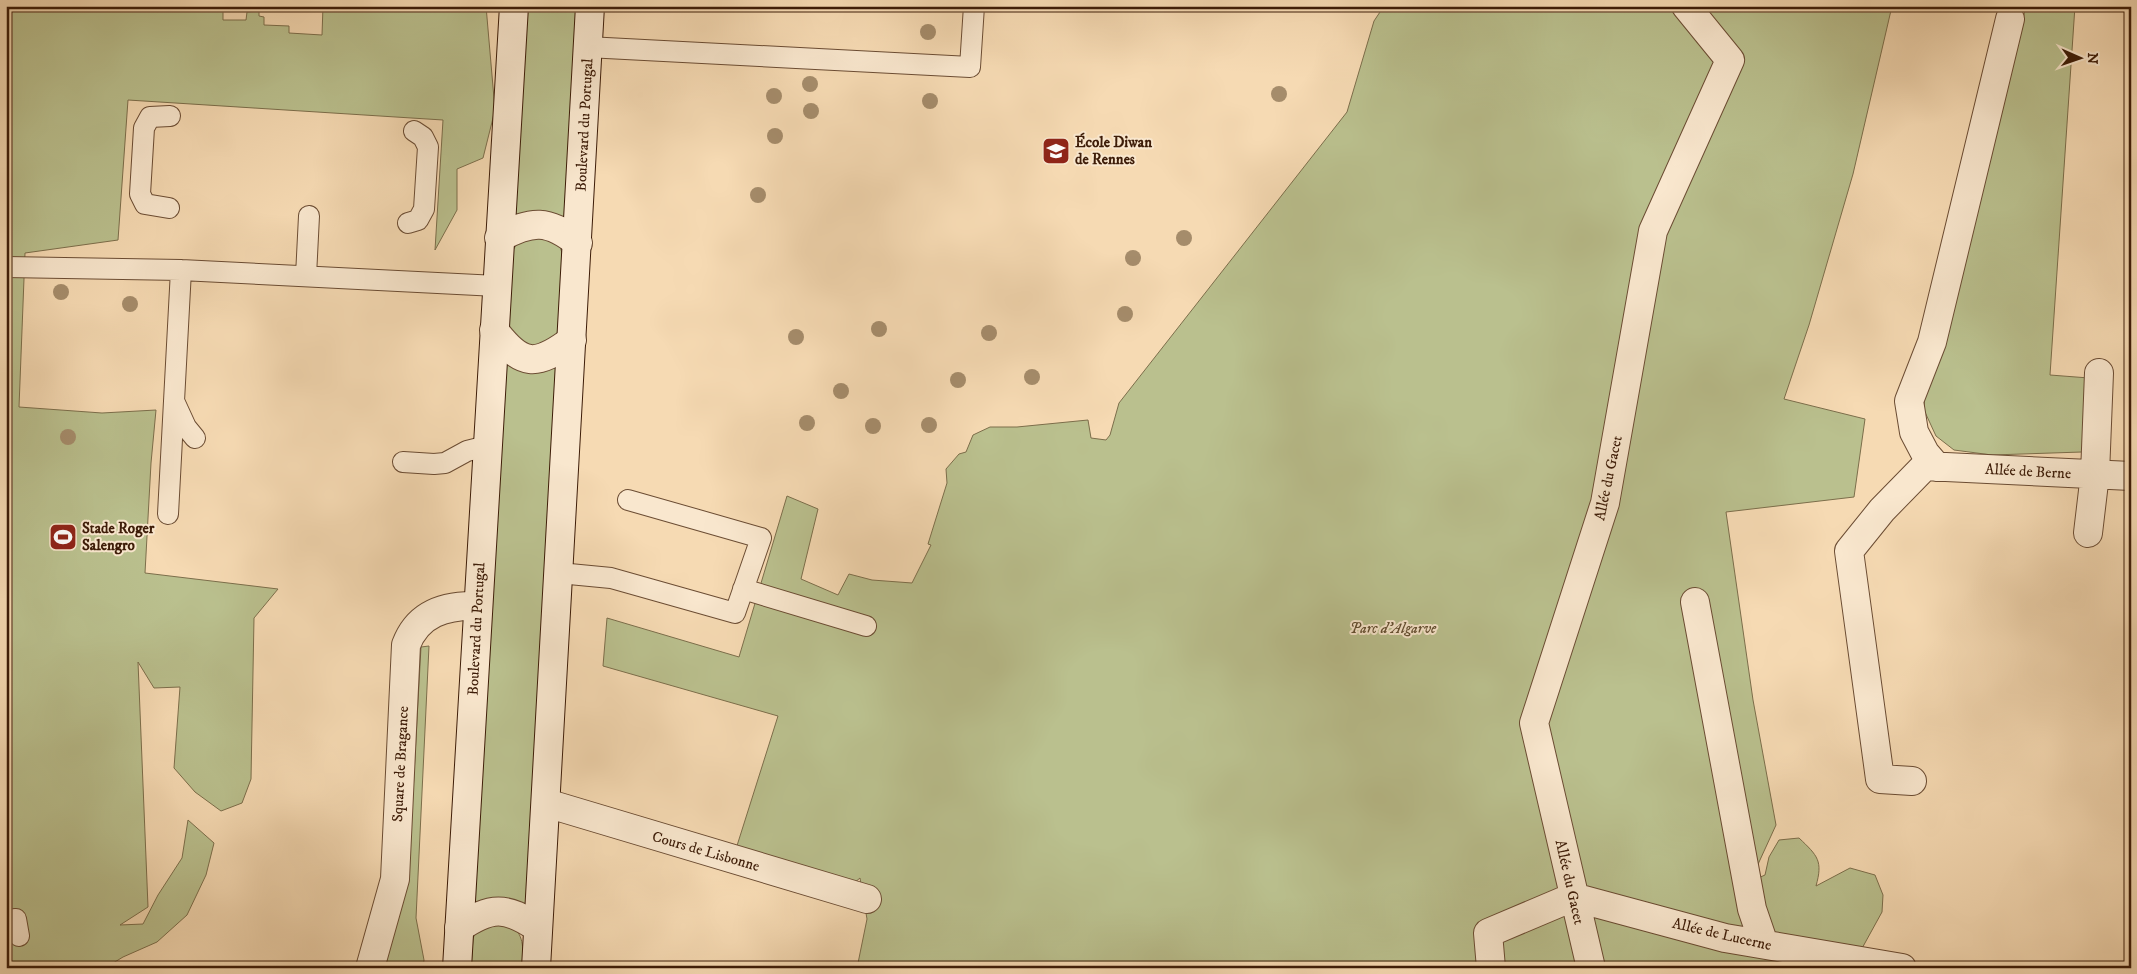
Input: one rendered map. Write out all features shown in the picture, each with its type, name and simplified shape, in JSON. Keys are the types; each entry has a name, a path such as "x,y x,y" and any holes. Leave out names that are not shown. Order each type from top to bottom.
{"street":[{"name":"Boulevard du Portugal","path":"456,968 514,6"},
{"name":"Boulevard du Portugal","path":"536,968 590,6"},
{"name":"Allée du Gacet","path":"1591,968 1534,723 1606,503 1653,231 1730,60 1686,6"},
{"path":"1912,781 1880,779 1849,551 1882,510 1931,467 1914,432 1909,401 1932,342 2010,19"},
{"path":"499,238 529,224 542,224 564,232 578,243"},
{"path":"494,330 508,349 520,357 533,360 546,358 572,340"},
{"path":"2088,533 2095,474 2099,374"},
{"name":"Allée de Berne","path":"1931,467 2131,476"},
{"path":"1695,602 1752,909 1764,944"},
{"name":"Square de Bragance","path":"370,968 395,878 406,644 411,633 433,614 457,606 477,606"},
{"name":"Cours de Lisbonne","path":"546,803 867,898"},
{"path":"1491,968 1488,933 1574,897"},
{"name":"Allée de Lucerne","path":"1574,897 1725,938 1902,968"},
{"path":"459,928 487,912 499,911 512,912 538,928"}],"lane":[{"path":"587,47 970,67 974,6"},
{"path":"169,208 146,204 140,194 144,128 150,117 170,116"},
{"path":"408,223 418,220 424,209 426,141 419,133 414,131"},
{"path":"306,276 309,216"},
{"path":"6,267 181,270 496,286"},
{"path":"168,514 181,270"},
{"path":"174,402 186,427 195,438"},
{"path":"403,462 444,463 467,451 487,446"},
{"path":"559,573 611,578 735,613 760,538 628,500"},
{"path":"744,588 866,626"},
{"path":"6,920 16,919 19,936"}],"green space":[{"path":"6,6 187,6 187,10 223,11 223,20 246,20 247,12 259,11 259,16 264,17 264,25 289,26 289,33 322,35 323,6 486,6 495,110 483,158 457,169 457,210 435,250 443,120 128,100 118,240 25,253 19,407 102,413 156,410 145,573 278,589 254,618 251,779 242,803 221,811 195,792 174,768 180,687 154,688 138,662 148,907 120,925 143,924 158,895 182,858 188,820 214,843 206,875 187,915 157,942 123,957 105,968 18,968 21,964 6,967"},
{"path":"527,6 579,6 565,217 561,220 515,215"},
{"name":"Parc d'Algarve","path":"1384,6 1892,6 1853,174 1809,325 1784,399 1865,419 1854,497 1726,512 1753,700 1776,825 1754,873 1756,879 1765,875 1769,857 1779,840 1799,838 1817,859 1819,870 1816,886 1850,868 1875,875 1883,895 1882,912 1860,952 1823,968 857,968 867,919 860,878 854,883 735,852 778,716 603,666 607,618 739,657 787,496 818,509 801,579 838,595 849,574 872,580 912,583 931,545 928,544 947,483 946,469 959,454 966,452 973,435 990,427 1017,427 1088,420 1091,438 1106,440 1110,435 1119,403 1347,112 1374,21"},
{"path":"2026,6 2075,6 2050,375 2089,378 2082,452 1992,455 1954,450 1936,436 1924,410 1925,391 1966,254"},
{"path":"540,234 560,246 563,257 558,335 553,342 527,349 508,325 512,252 519,240"},
{"path":"508,363 555,366 557,369 526,901 524,906 477,905 475,899 506,366"},
{"path":"429,646 416,918 424,960 423,968 381,968 408,884 421,647"},
{"path":"512,924 521,939 523,949 522,968 471,968 473,938 480,925"}],"place":[{"name":"École Diwan de Rennes","path":"1056,151"},
{"name":"Stade Roger Salengro","path":"63,537"}]}
